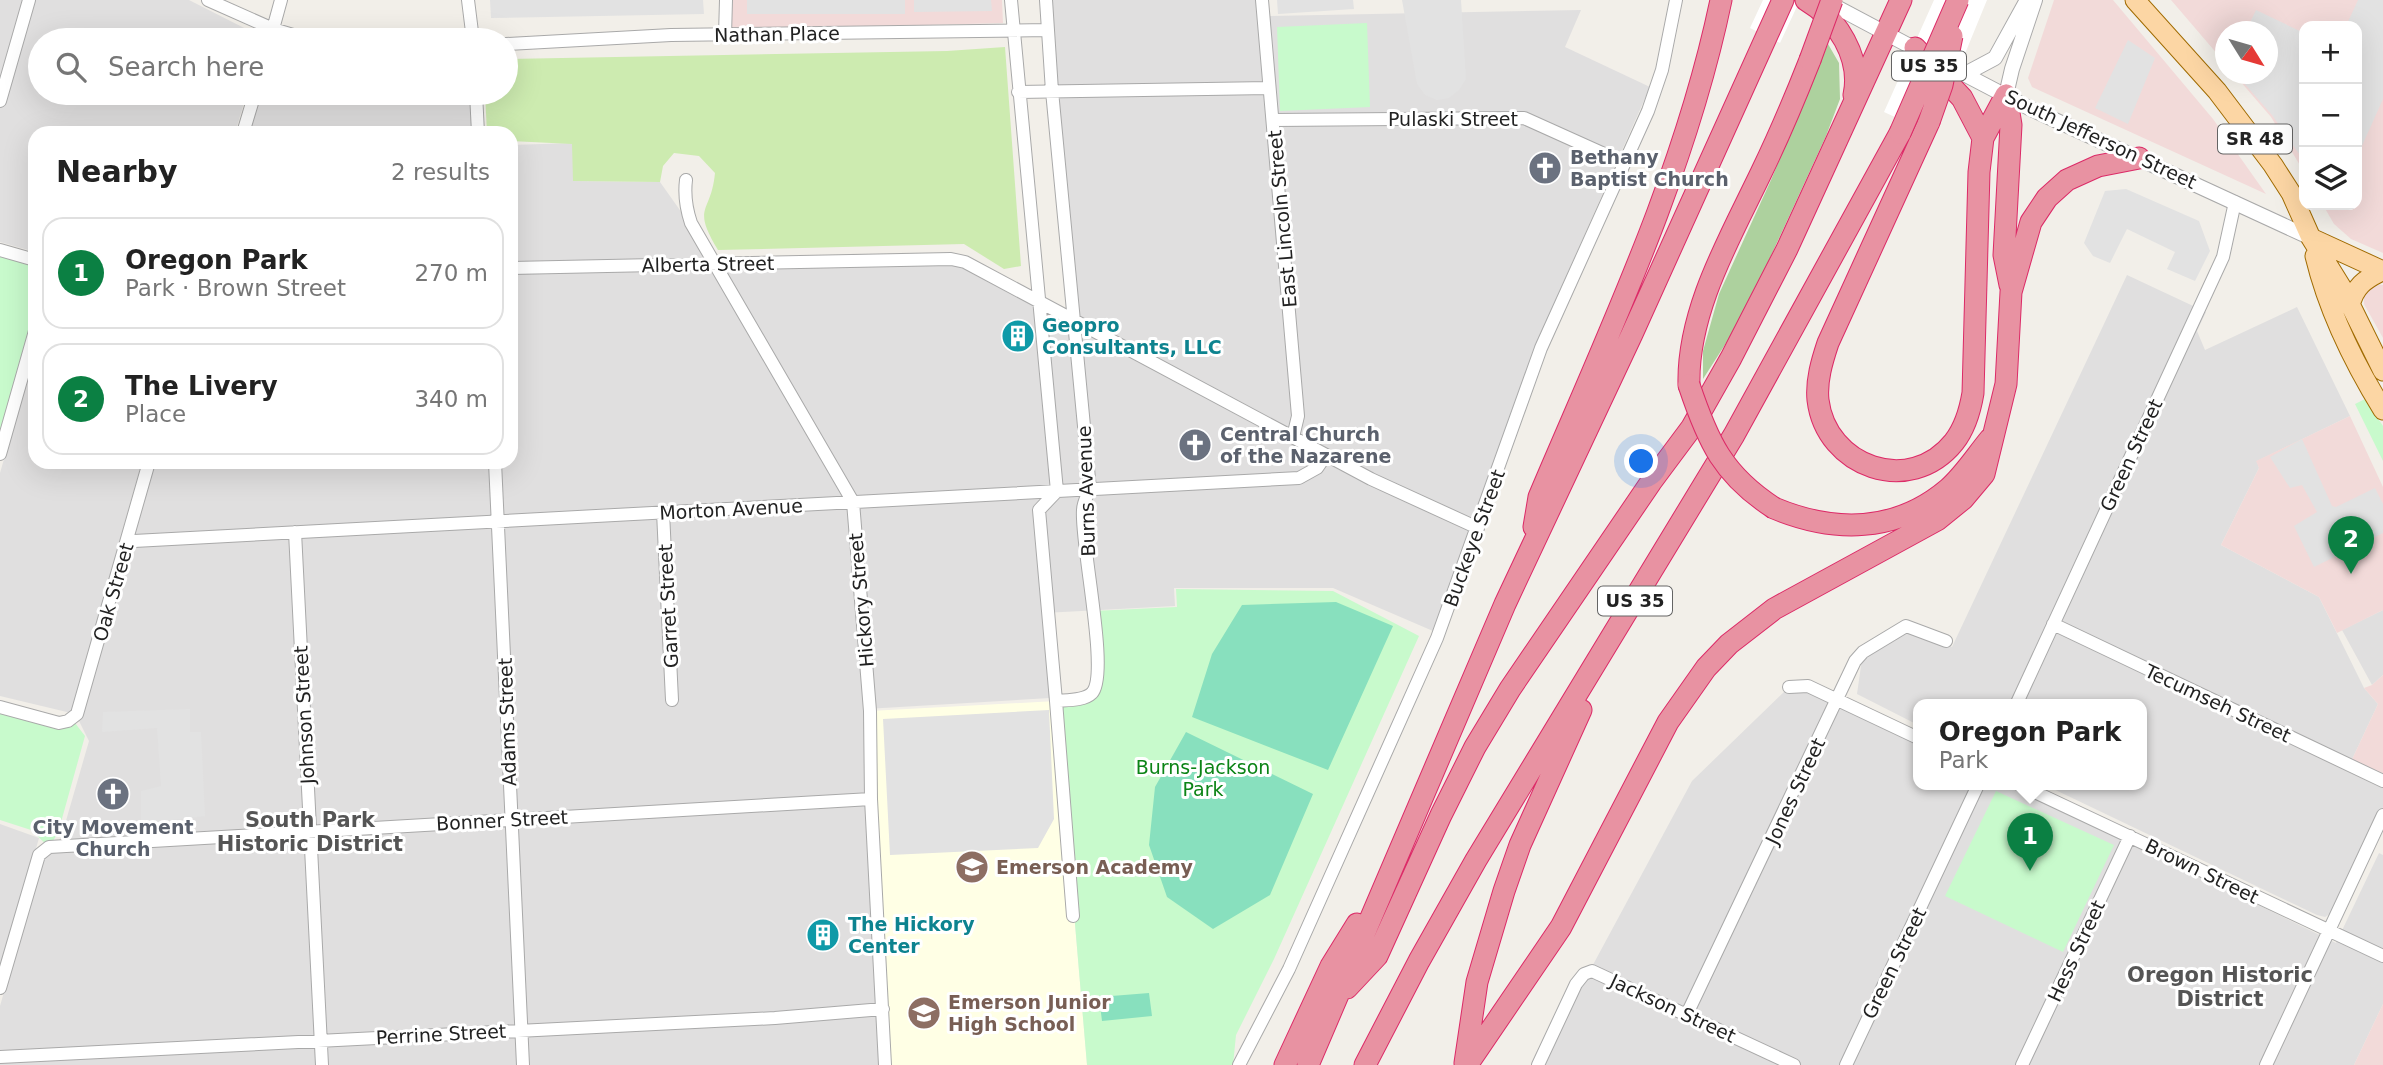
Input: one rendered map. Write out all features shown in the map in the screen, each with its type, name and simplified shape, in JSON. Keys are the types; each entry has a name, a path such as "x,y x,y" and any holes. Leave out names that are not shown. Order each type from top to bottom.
{"highway":[{"path":"1308,1065 1505,604 1632,334 1783,0"},
{"path":"1806,0 1831,19 1846,42 1855,80 1852,108"},
{"path":"1832,0 1810,60 1706,297 1691,351 1689,385 1706,433 1721,460 1749,490 1774,508 1815,522 1837,525 1863,524 1907,514 1947,489 1992,436"},
{"path":"1339,997 1377,956 1475,747 1510,689 1643,492 1692,428 1763,298 1901,0"},
{"path":"1959,0 1942,85 1929,122 1828,343 1818,379 1820,415 1836,444 1849,456 1877,469 1895,471 1913,468 1942,454 1963,428 1970,409 1976,315 1979,172 1983,138 2006,95"},
{"name":"US 35","path":"1365,1065 1476,860 1734,435 1900,133 1959,0"},
{"path":"1528,556 1539,497 1657,216 1682,149 1709,58 1721,3"},
{"path":"1915,48 1962,98 1983,138"},
{"path":"2006,95 2011,125 2004,255 2011,292"},
{"path":"1466,1065 1561,927 1668,722 1706,668 1729,644 1774,608 1937,520 1964,499 1984,474 2006,384 2011,292 2028,230 2036,212 2051,192 2082,172 2139,158"},
{"path":"1466,1065 1477,982 1504,891 1520,845 1613,637"},
{"path":"1286,1065 1331,966 1385,881"}],"main road":[{"name":"SR 48","path":"2135,0 2241,120 2291,194 2311,238"},
{"name":"South Jefferson Street","path":"2311,238 2382,271"},
{"path":"2311,238 2383,371"},
{"path":"2311,238 2322,284 2364,377 2383,410"},
{"path":"2350,306 2355,290 2361,283 2382,271"}],"street":[{"path":"0,101 29,0"},
{"path":"208,0 258,28"},
{"path":"273,28 281,0"},
{"path":"468,0 472,28"},
{"path":"725,35 726,0"},
{"name":"Burns Avenue","path":"1011,0 1037,301 1057,491 1039,510 1073,916"},
{"name":"Burns Avenue","path":"1046,0 1052,91 1090,489 1083,509 1098,679 1092,692 1086,696 1056,701"},
{"name":"East Lincoln Street","path":"1262,0 1298,416 1293,437"},
{"name":"Buckeye Street","path":"1240,1065 1289,970 1437,638 1541,348 1654,96 1676,0"},
{"name":"South Jefferson Street","path":"1823,0 2006,95 2311,238"},
{"path":"1965,74 1995,58 2026,0"},
{"path":"2006,95 2035,0"},
{"name":"Nathan Place","path":"518,43 671,35 1048,30"},
{"path":"1018,92 1269,88"},
{"path":"245,126 251,105"},
{"path":"477,105 478,126"},
{"name":"Pulaski Street","path":"1273,120 1524,118 1624,163"},
{"name":"Hickory Street","path":"686,180 686,209 691,223 853,502 870,711 885,1065"},
{"name":"Green Street","path":"2019,699 2223,257 2235,202"},
{"path":"0,250 28,258"},
{"name":"Alberta Street","path":"518,268 951,259 965,262 1037,301"},
{"path":"1037,301 1371,479 1478,528"},
{"path":"0,454 28,356"},
{"name":"Morton Avenue","path":"128,537 134,541 1299,478 1317,468 1326,455"},
{"name":"Oak Street","path":"0,707 59,723 72,719 79,709 147,469"},
{"name":"Adams Street","path":"495,469 523,1065"},
{"name":"Garret Street","path":"663,512 672,700"},
{"name":"Johnson Street","path":"295,532 322,1065"},
{"name":"Tecumseh Street","path":"2053,624 2383,781"},
{"name":"Jones Street","path":"1687,1014 1855,661 1863,652 1906,626 1947,641"},
{"path":"1789,687 1808,686 1913,735"},
{"name":"Green Street","path":"1846,1065 1976,790"},
{"name":"Brown Street","path":"2032,790 2383,956"},
{"name":"Bonner Street","path":"0,988 39,855 49,847 872,799"},
{"path":"2266,1065 2383,815"},
{"name":"Hess Street","path":"2022,1065 2130,836"},
{"name":"Jackson Street","path":"1538,1065 1576,984 1590,971 1794,1065"},
{"name":"Perrine Street","path":"0,1058 521,1029 775,1018 883,1009"},
{"path":"129,1051 129,1065"}],"shaded area":[{"path":"0,0 189,0 244,28 28,28 28,105 243,105 237,126 28,126 28,250 0,242"},
{"path":"490,0 703,0 704,14 491,18"},
{"path":"732,0 1002,0 1003,23 732,30"},
{"path":"747,0 905,0 905,14 747,14"},
{"path":"914,0 991,0 992,11 914,12"},
{"path":"1050,0 1267,0 1269,16 1581,10 1565,47 1650,87 1534,349 1433,631 1333,588 1174,588 1175,606 1044,613 1050,698 866,709 882,1065 0,1065 0,1006 43,855 61,838 89,741 79,721 152,469 518,469 518,145 573,143 574,181 660,182 716,261 951,255 1078,317"},
{"path":"1277,0 1353,0 1354,9 1278,14"},
{"path":"1402,0 1461,0 1466,79 1459,90 1449,98 1437,100 1425,95 1417,84"},
{"path":"2054,0 2113,0 2213,119 2266,194 2032,87 2028,78"},
{"path":"2171,0 2383,0 2383,253 2351,239 2334,224 2326,210 2362,210 2362,21 2299,21 2299,164 2271,117 2243,84 2278,84 2278,21 2215,21 2215,51"},
{"path":"2358,0 2383,0 2383,99 2362,146 2362,21 2348,21"},
{"path":"2256,10 2299,31 2299,154 2272,115 2245,84 2278,84 2278,21 2251,21"},
{"path":"2128,40 2155,58 2128,124 2095,108"},
{"path":"258,105 481,105 482,126 252,126"},
{"path":"2126,189 2199,221 2210,251 2195,281 2167,269 2175,252 2127,229 2110,263 2093,256 2084,243 2105,191"},
{"path":"2127,275 2206,312 2197,331 2205,350 2297,307 2350,416 2257,461 2259,468 2221,545 2319,597 2364,688 2378,704 2348,768 2383,785 2383,807 2333,912 2325,917 2317,915 2055,790 2147,790 2147,699 1913,699 1913,722 1857,694 1863,652 1906,626 1952,647"},
{"path":"2374,284 2383,285 2383,338 2364,304 2364,291"},
{"path":"28,375 28,469 140,469 71,713 0,696 0,473"},
{"path":"2350,416 2383,487 2383,610 2337,633 2319,597 2221,545 2259,468 2256,461"},
{"path":"2302,439 2332,506 2336,507 2375,488 2383,504 2383,533 2314,567 2294,526 2317,512 2302,485 2290,488 2270,457"},
{"path":"2383,610 2383,675 2372,685 2342,630"},
{"path":"2383,675 2383,785 2348,768 2378,704 2364,688"},
{"path":"1799,686 1913,738 1913,790 2022,790 2336,943 2379,853 2383,855 2383,1004 2354,1065 1539,1065 1692,781 1789,687"},
{"name":"Emerson Academy","path":"1056,701 1087,1065 885,1065 870,711"},
{"path":"190,709 190,732 201,732 205,816 141,824 141,791 161,786 157,728 102,732 103,712"},
{"path":"1049,710 1054,819 1038,848 890,855 883,719"},
{"path":"0,824 39,838 0,976"},
{"path":"2383,1004 2383,1065 2354,1065"}],"green space":[{"path":"1367,23 1370,107 1280,111 1277,27"},
{"path":"1828,44 1839,63 1840,99 1826,136 1769,260 1728,340 1703,379 1703,351 1719,294 1771,180"},
{"path":"1005,47 1021,266 1004,269 964,244 718,250 704,217 715,173 699,156 674,153 663,166 660,182 573,181 572,144 518,141 518,126 487,126 486,105 518,105 518,59 947,51"},
{"path":"0,250 28,258 28,356 0,454"},
{"path":"2365,399 2383,426 2383,461 2355,404"},
{"name":"Burns-Jackson Park","path":"1176,589 1333,591 1419,636 1274,959 1236,1035 1233,1065 1087,1065 1056,701 1092,693 1093,611 1177,607"},
{"path":"1336,602 1393,626 1328,770 1192,717 1212,654 1242,605"},
{"path":"0,707 72,719 85,736 58,833 49,847 31,830 0,820"},
{"path":"1186,732 1313,794 1270,895 1213,929 1167,897 1149,845 1155,787"},
{"path":"1996,791 2114,845 2063,952 1945,896"},
{"path":"1149,993 1152,1016 1102,1021 1099,997"}],"pier":[{"path":"1763,0 1800,0 1780,43 1750,28"},
{"path":"1934,0 1987,0 1932,134 1884,112"}],"place":[{"name":"Bethany Baptist Church","path":"1545,168"},
{"name":"Geopro Consultants, LLC","path":"1018,336"},
{"name":"Central Church of the Nazarene","path":"1195,445"},
{"name":"The Livery","path":"2351,574"},
{"name":"City Movement Church","path":"113,794"},
{"name":"Emerson Academy","path":"972,867"},
{"name":"Oregon Park","path":"2030,871"},
{"name":"The Hickory Center","path":"823,935"},
{"name":"Emerson Junior High School","path":"924,1013"}],"district":[{"name":"South Park Historic District","path":"310,832"},
{"name":"Oregon Historic District","path":"2220,987"}]}
